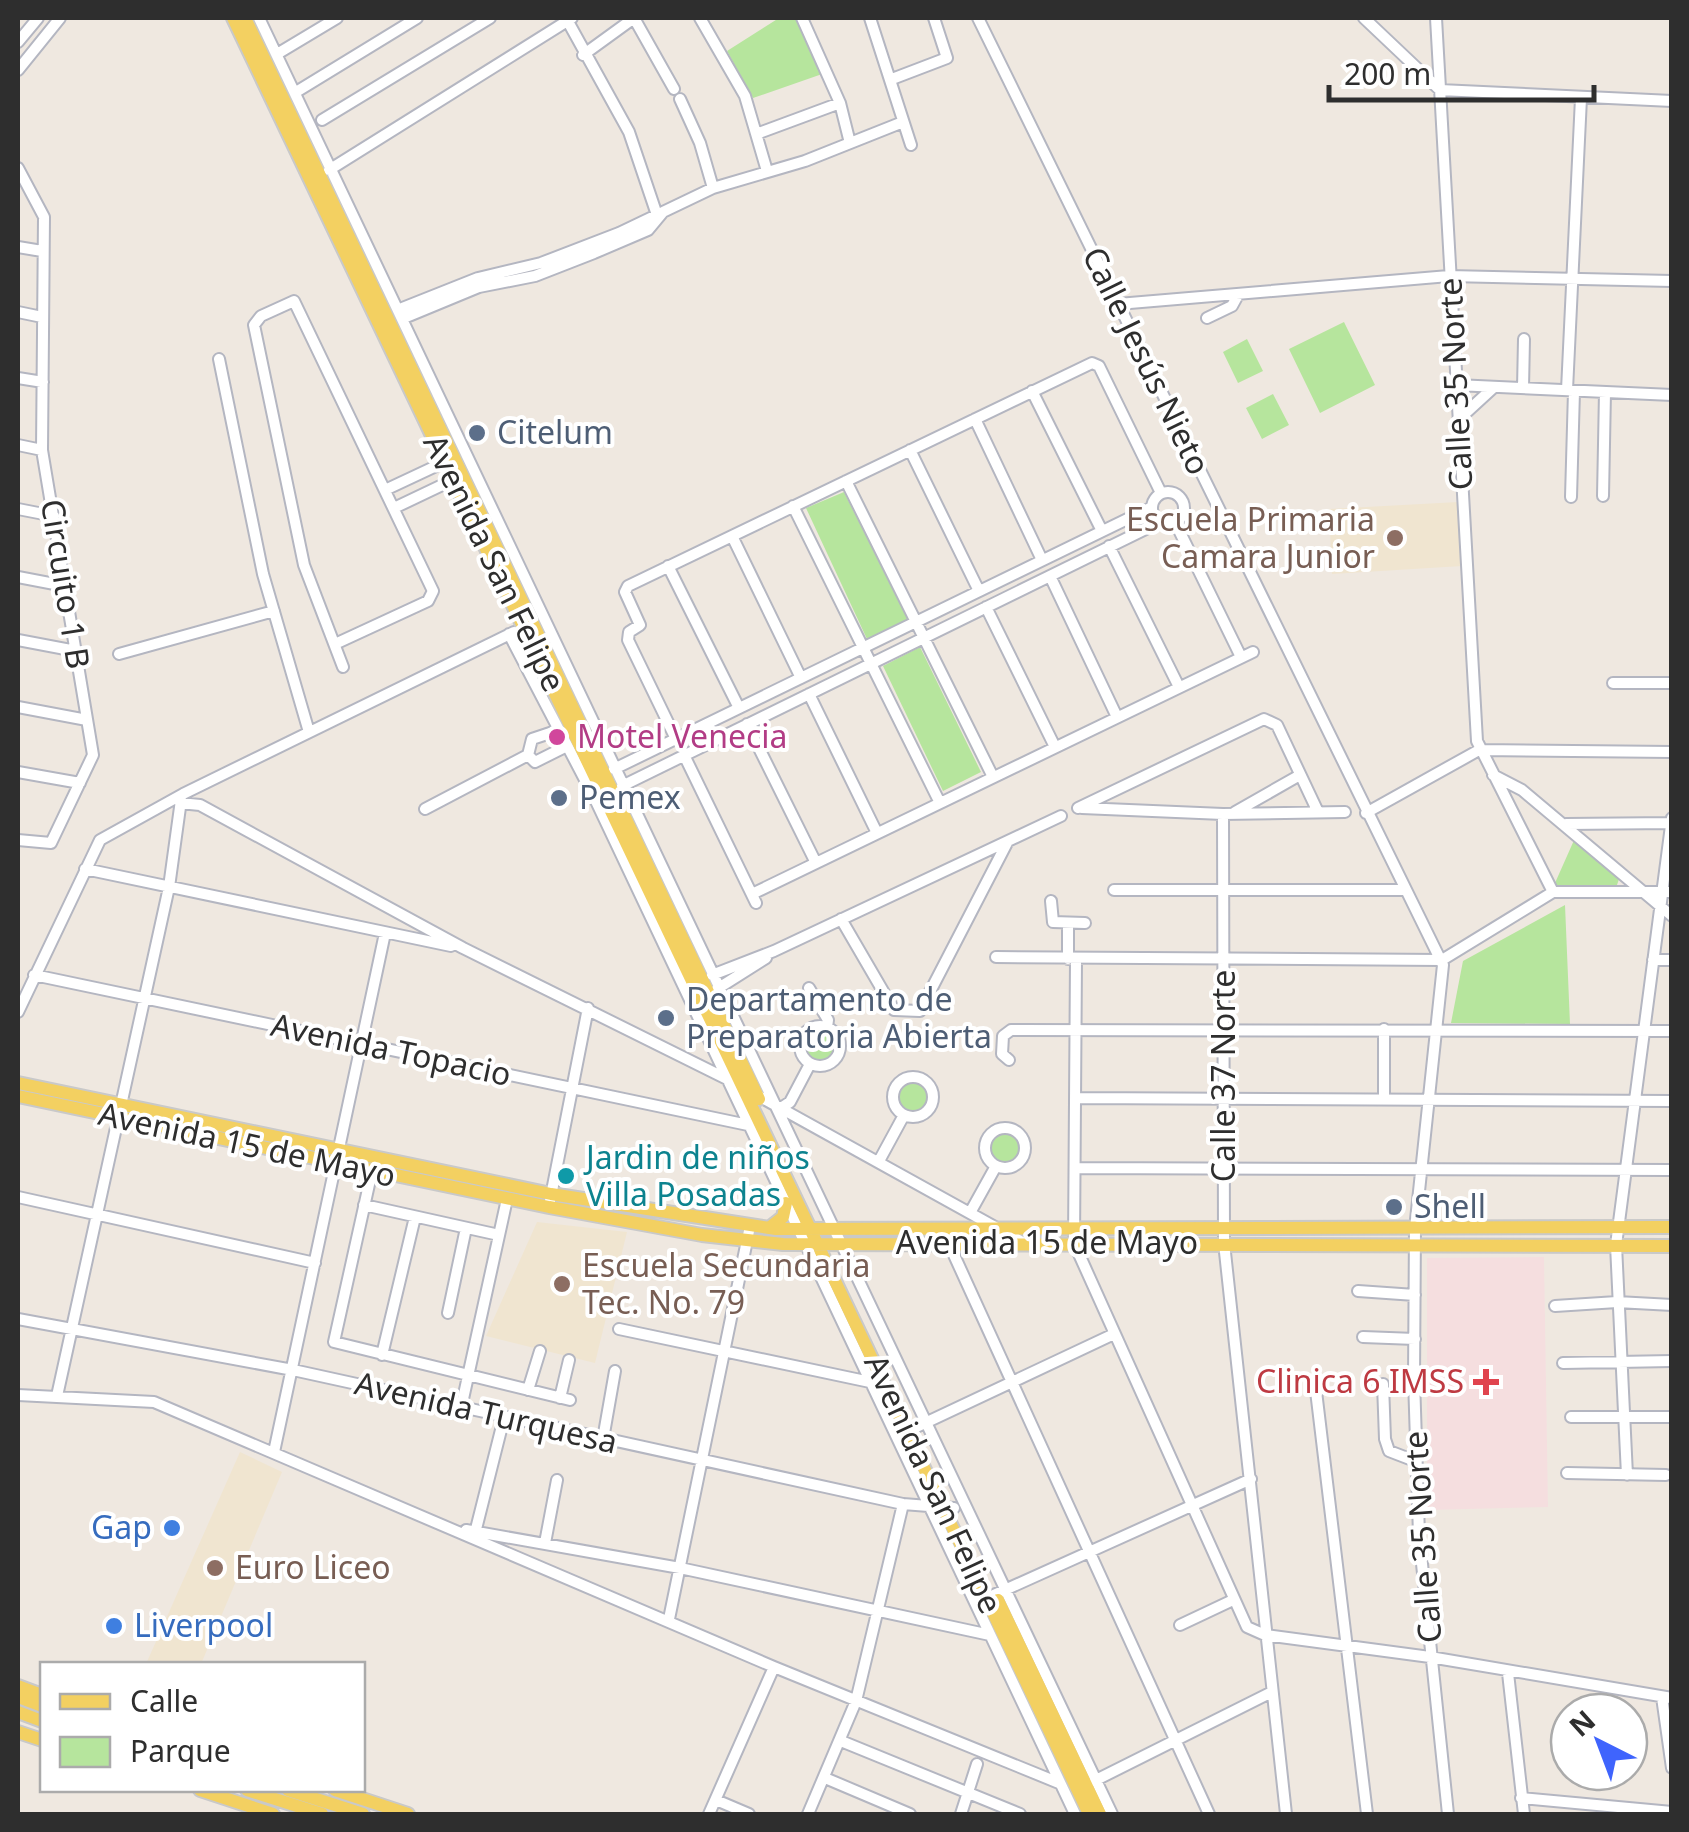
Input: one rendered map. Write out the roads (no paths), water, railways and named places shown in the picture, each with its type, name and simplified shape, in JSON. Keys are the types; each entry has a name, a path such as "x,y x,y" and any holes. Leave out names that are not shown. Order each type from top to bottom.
{"main road":[{"name":"Avenida San Felipe","path":"233,18 316,178 367,257 450,459"},
{"name":"Avenida San Felipe","path":"245,18 316,178 528,625 704,979 751,1092 816,1230 916,1426 949,1508 996,1594 1086,1785 1107,1813"},
{"name":"Avenida San Felipe","path":"458,477 494,525 567,737 601,775"},
{"name":"Avenida 15 de Mayo","path":"18,1083 121,1111 550,1201 748,1233 824,1244 1024,1242 1074,1236"},
{"name":"Avenida 15 de Mayo","path":"18,1096 121,1111"},
{"name":"Avenida 15 de Mayo","path":"339,1157 372,1171 507,1199 550,1201"},
{"path":"768,1228 783,1217 786,1203"},
{"name":"Avenida 15 de Mayo","path":"748,1233 768,1228 1004,1230 1074,1236 1415,1236 1672,1227"},
{"name":"Avenida 15 de Mayo","path":"1415,1236 1672,1246"},
{"name":"Avenida San Felipe","path":"1086,1785 1089,1814"},
{"path":"206,1792 273,1814"},
{"path":"258,1792 363,1814"},
{"path":"341,1792 408,1814"},
{"path":"307,1802 322,1814"}],"street":[{"path":"18,42 38,18"},
{"path":"18,68 60,18"},
{"name":"Avenida San Felipe","path":"260,18 333,167 367,257 402,314 601,775 710,993 778,1110 816,1230 916,1426 1086,1785"},
{"path":"277,54 336,18"},
{"path":"296,92 417,18"},
{"path":"322,120 490,18"},
{"path":"316,178 568,18 584,56 629,132 660,214"},
{"path":"584,56 634,18 700,143 713,188"},
{"path":"719,18 702,22 745,96 767,171"},
{"path":"802,18 840,103 850,143"},
{"path":"870,18 912,145"},
{"path":"892,80 947,58 934,18"},
{"name":"Calle Jesús Nieto","path":"978,18 1366,813 1442,960"},
{"path":"1364,18 1440,90 1672,101"},
{"name":"Calle 35 Norte","path":"1436,18 1480,750"},
{"path":"1571,498 1572,278 1580,98"},
{"path":"759,134 840,103"},
{"path":"402,314 483,281 541,264 713,188 903,122"},
{"name":"Circuito 1 B","path":"18,168 43,212 42,450 93,755 50,844 18,840"},
{"path":"18,247 42,251"},
{"path":"1118,304 1449,276 1672,280"},
{"path":"1207,318 1232,306 1238,296"},
{"path":"335,644 432,596 298,305 289,302 256,320 304,566 343,667"},
{"path":"18,312 42,316"},
{"path":"1523,388 1524,338"},
{"path":"219,359 263,574 309,732"},
{"path":"676,738 628,640 629,632 640,625 625,589 668,566 1096,362 1162,494"},
{"path":"18,378 42,382"},
{"path":"1456,385 1672,395"},
{"path":"1458,420 1494,387"},
{"path":"1032,391 1102,531"},
{"path":"1603,496 1605,392"},
{"path":"974,419 1042,560"},
{"path":"18,446 42,450"},
{"path":"910,450 979,592"},
{"path":"385,490 450,459"},
{"path":"394,508 458,477"},
{"path":"846,481 992,778"},
{"path":"601,775 1152,507 1162,494 1174,492 1182,499 1183,515 1176,522 1160,522 609,792"},
{"path":"793,506 940,803"},
{"path":"1152,507 1160,522"},
{"path":"18,510 54,516"},
{"path":"684,755 754,898 816,863 1247,654 1176,522"},
{"path":"732,536 801,678"},
{"path":"1110,546 1179,687"},
{"path":"668,566 739,708"},
{"path":"1050,576 1117,717"},
{"path":"18,577 65,586"},
{"path":"986,607 1055,747"},
{"path":"119,654 274,610"},
{"path":"18,1012 100,840 528,625"},
{"name":"Avenida San Felipe","path":"509,634 567,737"},
{"path":"18,640 76,651"},
{"path":"1613,683 1672,684"},
{"path":"809,694 877,833"},
{"path":"18,708 87,720"},
{"path":"1318,812 1270,720 1078,808 1229,814 1346,812"},
{"path":"747,724 816,863"},
{"path":"426,809 528,755 532,739 567,737"},
{"path":"528,755 535,762 544,760 567,737"},
{"path":"1480,750 1554,892"},
{"path":"1366,813 1480,750 1672,752"},
{"path":"18,772 80,783"},
{"path":"1229,814 1300,775"},
{"path":"1492,775 1522,790 1672,916"},
{"name":"Avenida San Felipe","path":"609,792 748,1125 786,1203 816,1230"},
{"path":"57,1396 75,1330 145,999 181,798"},
{"path":"181,798 463,948 727,1079 1024,1242"},
{"name":"Calle 37 Norte","path":"1229,814 1224,892 1224,1236 1286,1814"},
{"path":"704,979 774,951 1061,816"},
{"path":"1565,824 1671,822 1667,892 1660,907 1616,1245 1627,1475"},
{"path":"842,919 894,1010 920,1011 1008,840"},
{"path":"86,869 463,948"},
{"path":"1114,890 1404,890"},
{"path":"996,957 1442,960 1554,892 1667,892"},
{"path":"1051,901 1053,922 1084,923"},
{"path":"1068,923 1075,1030 1074,1236 1114,1334 1247,1627 1265,1635 1430,1657 1667,1697 1672,1768"},
{"path":"274,1452 385,934"},
{"path":"710,993 740,977 774,951"},
{"name":"Calle 35 Norte","path":"1442,960 1415,1236 1415,1461 1430,1657 1448,1814"},
{"path":"1653,960 1672,960"},
{"path":"734,965 740,977"},
{"name":"Avenida Topacio","path":"34,976 748,1125"},
{"path":"810,988 828,1020 827,1027"},
{"path":"550,1201 588,1008"},
{"path":"827,1027 838,1037 840,1052 824,1066 810,1064 800,1052 802,1038 812,1028 827,1027"},
{"path":"1384,1029 1384,1099"},
{"path":"1009,1060 1002,1054 1007,1031 1672,1031"},
{"path":"778,1110 790,1102 810,1064"},
{"path":"906,1078 926,1081 934,1094 930,1108 918,1116 904,1114 894,1103 895,1088 906,1078"},
{"path":"1076,1098 1672,1101"},
{"path":"879,1161 904,1114"},
{"path":"971,1211 996,1166"},
{"path":"1075,1168 1672,1170"},
{"path":"372,1171 334,1342 565,1399 569,1360"},
{"path":"18,1196 315,1263"},
{"path":"462,1408 507,1199"},
{"path":"364,1205 499,1235"},
{"path":"382,1355 415,1217"},
{"path":"448,1313 466,1228"},
{"path":"670,1619 748,1233"},
{"name":"Avenida San Felipe","path":"824,1244 870,1382 1075,1814"},
{"path":"949,1244 1209,1814"},
{"path":"1358,1291 1415,1295"},
{"path":"1554,1306 1617,1302 1672,1305"},
{"name":"Avenida Turquesa","path":"18,1318 294,1370 903,1504 949,1508"},
{"path":"619,1329 870,1382"},
{"path":"916,1426 1114,1334"},
{"path":"1363,1337 1415,1339"},
{"path":"528,1390 540,1351"},
{"path":"1563,1363 1672,1361"},
{"path":"602,1440 615,1371"},
{"path":"1383,1384 1384,1440 1390,1451 1415,1461"},
{"path":"1316,1391 1367,1814"},
{"path":"18,1395 154,1402 475,1534 774,1667 1060,1783"},
{"path":"1571,1417 1672,1417"},
{"path":"475,1534 504,1418"},
{"path":"1568,1473 1666,1475"},
{"path":"996,1594 1251,1478"},
{"path":"545,1543 558,1480"},
{"path":"808,1814 856,1701 903,1504"},
{"path":"475,1534 680,1568 990,1634"},
{"path":"1180,1625 1233,1600"},
{"path":"709,1814 774,1667"},
{"path":"1508,1673 1524,1814"},
{"path":"1086,1785 1177,1743 1272,1692"},
{"path":"841,1740 1020,1814"},
{"path":"961,1814 977,1764"},
{"path":"824,1778 887,1810 910,1814"},
{"path":"1522,1798 1672,1812"},
{"path":"716,1800 749,1814"},
{"path":"1107,1813 1122,1814"}],"place":[{"name":"Citelum","path":"477,433"},
{"name":"Escuela Primaria Camara Junior","path":"1395,538"},
{"name":"Motel Venecia","path":"557,737"},
{"name":"Pemex","path":"559,798"},
{"name":"Departamento de Preparatoria Abierta","path":"666,1018"},
{"name":"Jardin de niños Villa Posadas","path":"566,1176"},
{"name":"Shell","path":"1394,1207"},
{"name":"Escuela Secundaria Tec. No. 79","path":"562,1284"},
{"name":"Clinica 6 IMSS","path":"1486,1382"},
{"name":"Gap","path":"172,1528"},
{"name":"Euro Liceo","path":"215,1568"},
{"name":"Liverpool","path":"114,1626"}]}
